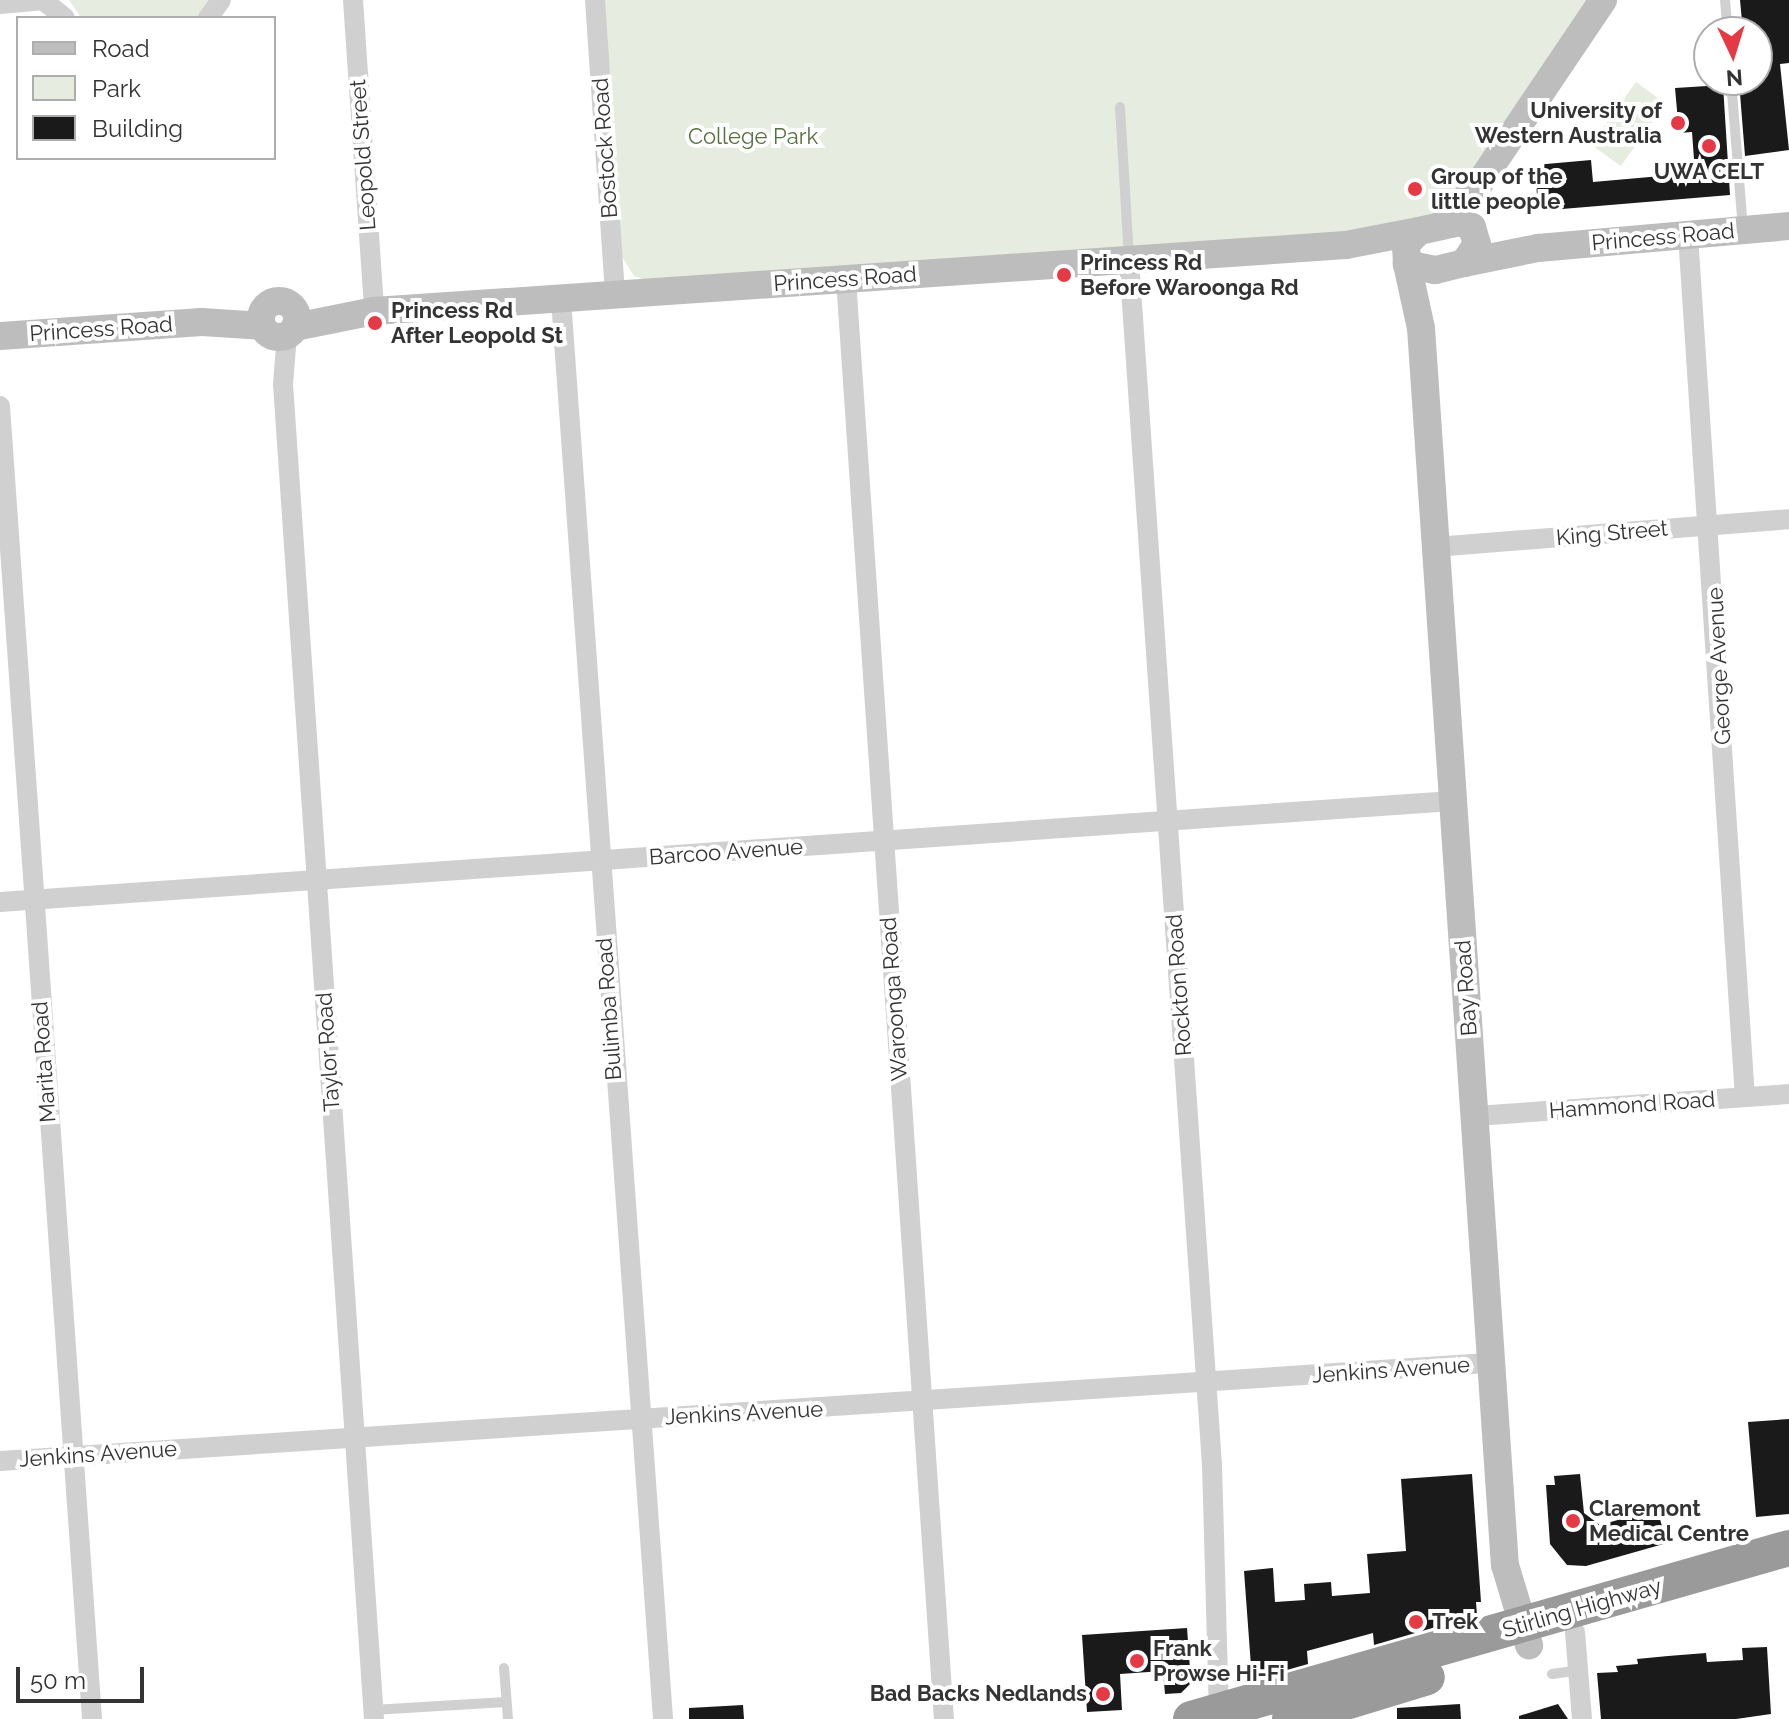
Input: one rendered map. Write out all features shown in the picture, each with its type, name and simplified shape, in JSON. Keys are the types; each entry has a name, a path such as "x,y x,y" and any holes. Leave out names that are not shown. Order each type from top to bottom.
{"highway":[{"name":"Stirling Highway","path":"1290,1719 1527,1635 1789,1548"},
{"name":"Stirling Highway","path":"1205,1715 1527,1635 1575,1632 1789,1570"}],"street":[{"path":"0,4 44,0 63,16"},
{"name":"Leopold Street","path":"353,0 374,311"},
{"name":"Bostock Road","path":"595,0 615,295"},
{"path":"1405,260 1406,244 1431,227 1479,184 1603,0"},
{"path":"1435,270 1471,245 1479,184"},
{"name":"Princess Road","path":"0,336 202,322 279,323 374,311 1346,245 1431,227 1471,245 1538,248 1789,226"},
{"name":"George Avenue","path":"1688,235 1710,525 1745,1097"},
{"name":"Princess Road","path":"1346,245 1435,270"},
{"name":"Rockton Road","path":"1129,260 1220,1613 1205,1715"},
{"name":"Bay Road","path":"1405,260 1421,328 1475,1116 1488,1363 1505,1565 1527,1635"},
{"name":"Bay Road","path":"1421,328 1435,270"},
{"name":"Waroonga Road","path":"846,279 944,1719"},
{"name":"Bulimba Road","path":"561,299 638,1420 663,1719"},
{"name":"Taylor Road","path":"279,323 374,1714"},
{"name":"Marita Road","path":"0,406 71,1456 92,1719"},
{"name":"King Street","path":"1435,547 1789,519"},
{"name":"Barcoo Avenue","path":"0,902 1452,801"},
{"name":"Hammond Road","path":"1475,1116 1789,1094"},
{"name":"Jenkins Avenue","path":"0,1461 922,1403 1488,1363"},
{"path":"1575,1632 1582,1719"}],"lane":[{"path":"1732,96 1743,230"},
{"path":"1120,107 1129,260"},
{"path":"504,1668 508,1719"},
{"path":"1552,1674 1579,1670"},
{"path":"374,1714 506,1702"}],"green space":[{"path":"69,0 211,0 199,16 80,16"},
{"name":"College Park","path":"603,0 1590,0 1457,193 1435,217 1385,229 649,281 634,276 619,252"},
{"path":"1636,82 1666,104 1621,166 1591,144"}],"building":[{"path":"1740,0 1789,0 1789,63 1780,64 1789,150 1745,156 1740,96 1773,96 1773,16 1742,16"},
{"name":"UWA CELT","path":"1693,87 1693,96 1724,96 1730,195 1538,211 1535,165 1591,160 1593,182 1695,173 1692,132 1679,133 1675,88"},
{"path":"1789,1419 1789,1514 1756,1517 1748,1422"},
{"path":"1472,1474 1481,1602 1476,1602 1477,1615 1374,1645 1373,1633 1307,1651 1308,1664 1252,1680 1244,1571 1273,1568 1275,1602 1305,1600 1304,1584 1331,1582 1332,1596 1370,1593 1367,1554 1406,1551 1401,1479"},
{"name":"Claremont Medical Centre","path":"1580,1474 1584,1513 1600,1525 1657,1509 1667,1543 1586,1566 1567,1565 1550,1544 1546,1485 1555,1485 1554,1476"},
{"path":"1187,1628 1191,1683 1181,1693 1165,1694 1163,1671 1120,1674 1122,1710 1087,1712 1082,1635"},
{"path":"1767,1647 1771,1714 1736,1719 1601,1719 1597,1673 1618,1672 1616,1666 1638,1664 1637,1659 1668,1656 1706,1653 1707,1662 1743,1660 1742,1648"},
{"path":"1460,1704 1461,1719 1397,1719 1397,1708"},
{"path":"1558,1704 1568,1719 1519,1719 1519,1716"},
{"path":"743,1705 744,1719 689,1719 689,1708"}],"place":[{"name":"University of Western Australia","path":"1678,123"},
{"name":"UWA CELT","path":"1709,146"},
{"name":"Group of the little people","path":"1415,189"},
{"name":"Princess Rd Before Waroonga Rd","path":"1064,275"},
{"name":"Princess Rd After Leopold St","path":"375,323"},
{"name":"Claremont Medical Centre","path":"1573,1521"},
{"name":"Trek","path":"1416,1622"},
{"name":"Frank Prowse Hi-Fi","path":"1137,1661"},
{"name":"Bad Backs Nedlands","path":"1103,1694"}]}
